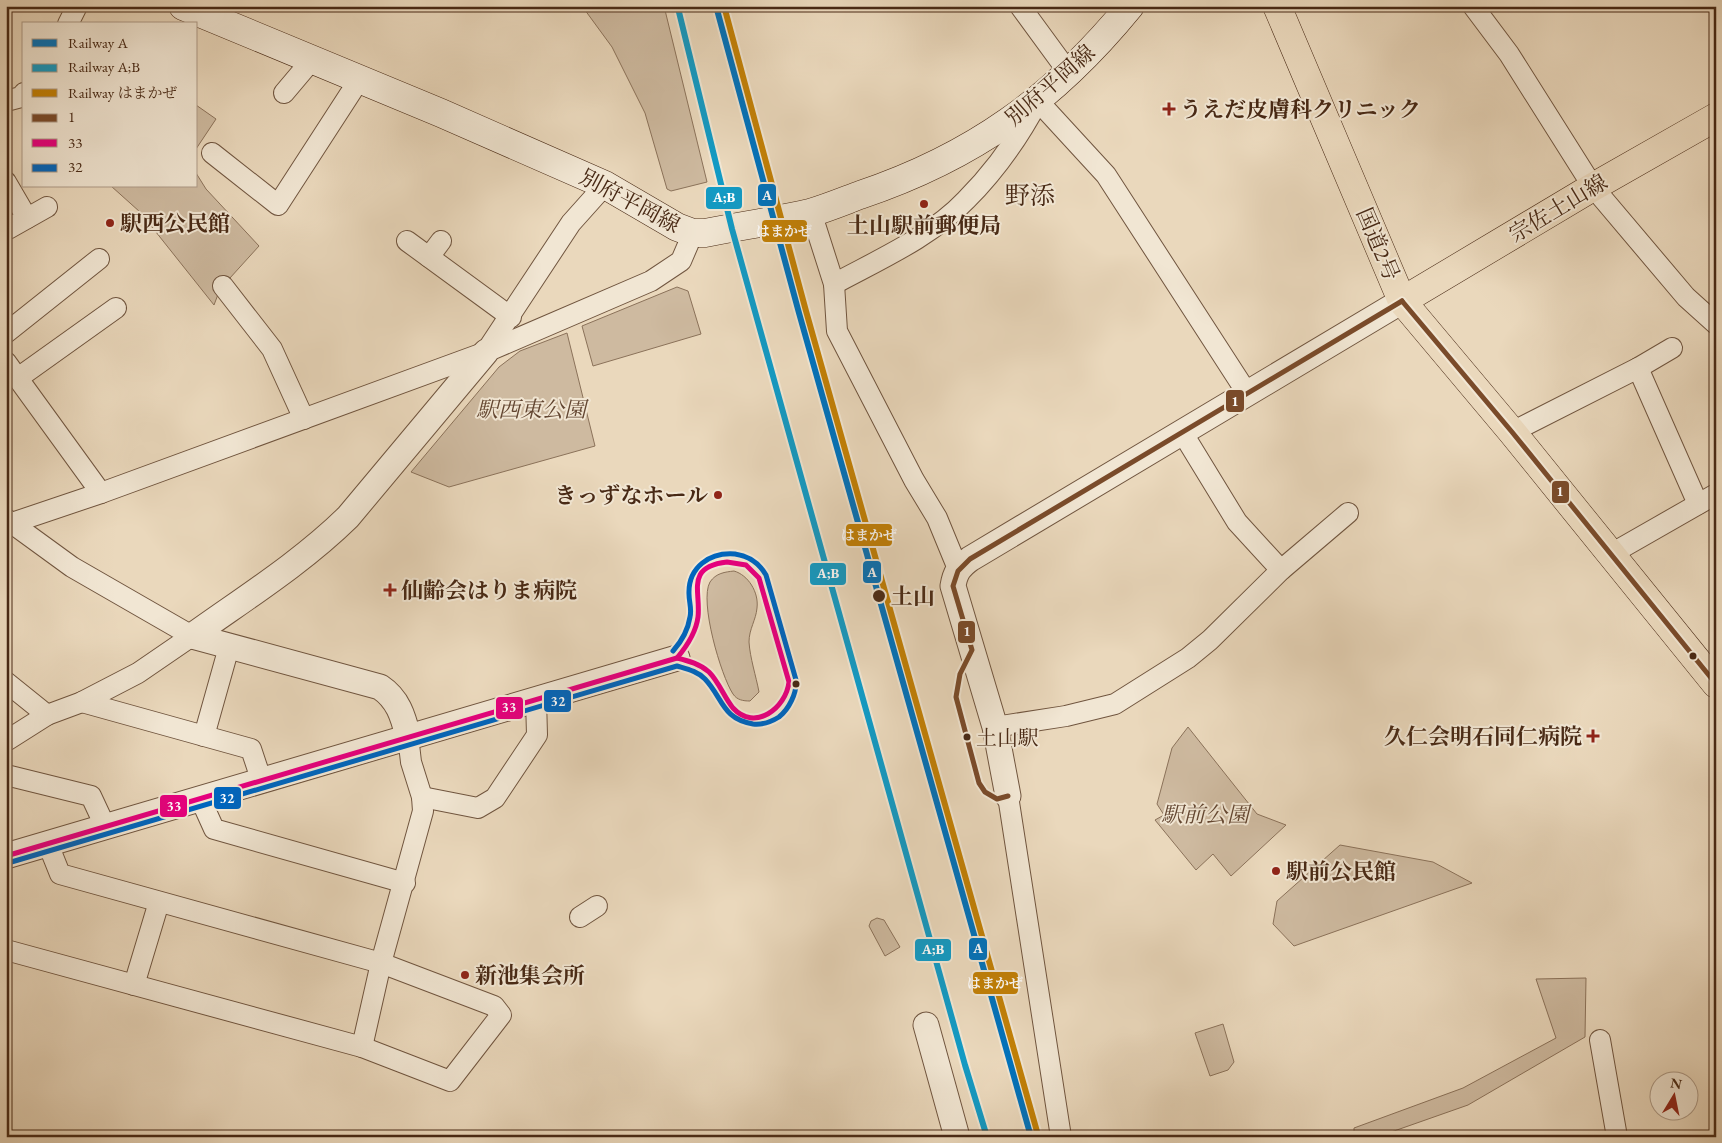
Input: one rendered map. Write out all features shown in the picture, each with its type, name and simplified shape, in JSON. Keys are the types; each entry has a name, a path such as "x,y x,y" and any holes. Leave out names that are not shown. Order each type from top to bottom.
{"main road":[{"name":"別府平岡線","path":"192,8 358,80 441,113 605,185 677,227 693,233 705,233 811,212 907,179 996,132 1038,101 1069,73 1130,6"},
{"name":"国道2号","path":"1277,6 1402,301 1512,432 1716,684"},
{"name":"宗佐土山線","path":"1402,301 1593,187 1716,117"}],"street":[{"path":"69,22 77,6"},
{"path":"1020,6 1069,73"},
{"path":"1473,6 1509,54 1593,187 1686,297 1716,324"},
{"path":"284,94 311,60"},
{"path":"212,153 278,205 358,80"},
{"path":"6,101 22,96"},
{"path":"834,284 926,232 966,200 1019,136 1038,101 1106,175 1247,393"},
{"path":"6,182 27,218"},
{"path":"6,741 46,715 82,702 138,673 271,580 333,532 348,517 486,352 572,223 605,185"},
{"path":"8,229 47,207"},
{"path":"811,212 834,284 838,331 914,480 937,518 958,569"},
{"path":"8,523 101,493 486,352 652,281 682,261 693,233"},
{"path":"429,257 441,241"},
{"path":"407,242 511,317"},
{"path":"6,333 99,259"},
{"path":"223,286 272,349 304,419"},
{"path":"1061,1137 1008,796 994,726 953,586 954,576 958,569 970,559 1402,301"},
{"path":"101,493 12,370 116,308"},
{"path":"1512,432 1638,368 1672,348"},
{"path":"1638,368 1698,504"},
{"path":"1182,432 1237,522 1280,570"},
{"path":"1611,554 1716,494"},
{"path":"994,726 1066,716 1115,704 1188,658 1210,640 1280,570 1348,513"},
{"path":"8,523 72,567 192,636 364,681 380,687 390,694 399,707 408,736 410,762 422,797 423,811 405,882 381,962 362,1047"},
{"path":"204,736 229,646"},
{"path":"6,856 261,779 677,658"},
{"path":"6,682 46,715"},
{"path":"422,797 478,808 495,798 537,735 536,700"},
{"path":"82,702 251,749 261,779"},
{"path":"6,775 91,796 105,826"},
{"path":"200,798 214,828 405,882"},
{"path":"6,950 362,1047 450,1080 501,1015 494,1006 381,962 60,874 48,844"},
{"path":"134,985 159,902"},
{"path":"580,917 597,906"},
{"path":"926,1026 957,1137"},
{"path":"1600,1040 1617,1137"}],"green space":[{"path":"582,6 664,6 707,182 671,191 667,189 645,113 612,47"},
{"path":"198,106 216,119 198,146"},
{"path":"198,176 206,189 259,246 220,289 214,305 140,212 113,188 198,188"},
{"path":"677,287 688,291 701,334 593,366 582,326"},
{"name":"駅西東公園","path":"567,333 595,446 449,487 411,472 499,367 520,351"},
{"path":"734,571 744,576 752,585 757,602 749,642 759,692 750,701 736,698 728,685 713,638 707,605 707,592 712,579 718,575"},
{"name":"駅前公園","path":"1188,727 1257,814 1286,825 1231,876 1213,854 1196,870 1155,820 1164,815 1157,804 1172,748"},
{"path":"1340,845 1433,862 1472,883 1294,946 1273,924 1277,901"},
{"path":"877,918 884,920 900,947 885,956 869,926 871,921"},
{"path":"1586,978 1585,1037 1468,1105 1377,1137 1354,1137 1354,1128 1463,1088 1556,1038 1536,979"},
{"path":"1223,1024 1234,1062 1228,1070 1210,1076 1195,1033"}],"rail line":[{"name":"A","path":"716,6 799,313 1031,1137"},
{"name":"はまかぜ","path":"724,6 806,311 1038,1135"},
{"name":"A;B","path":"678,8 732,229 965,1065 987,1137"}],"transit line":[{"name":"1","path":"1402,301 1512,432 1716,684"},
{"name":"1","path":"1008,796 997,799 985,792 979,783 956,697 960,674 972,650 953,586 958,571 970,559 1402,301"},
{"name":"32","path":"8,863 677,666 702,676 729,713 735,718 753,724 766,723 779,717 786,710 794,695 796,680 766,575 757,564 745,556 735,554 717,556 702,563 697,569 692,576 690,584 691,611 688,627 673,651"},
{"name":"33","path":"727,562 746,565 759,578 789,682 787,692 776,708 760,717 751,718 742,715 733,708 716,680 706,669 677,658 690,639 697,623 697,589 700,575 705,569 727,562"},
{"name":"33","path":"6,856 677,658"}],"place":[{"name":"うえだ皮膚科クリニック","path":"1169,109"},
{"name":"土山駅前郵便局","path":"924,204"},
{"name":"駅西公民館","path":"110,223"},
{"name":"きっずなホール","path":"718,495"},
{"name":"仙齢会はりま病院","path":"390,590"},
{"name":"土山","path":"879,596"},
{"name":"久仁会明石同仁病院","path":"1593,736"},
{"name":"土山駅","path":"967,737"},
{"name":"駅前公民館","path":"1276,871"},
{"name":"新池集会所","path":"465,975"}],"district":[{"name":"野添","path":"1030,195"}]}
